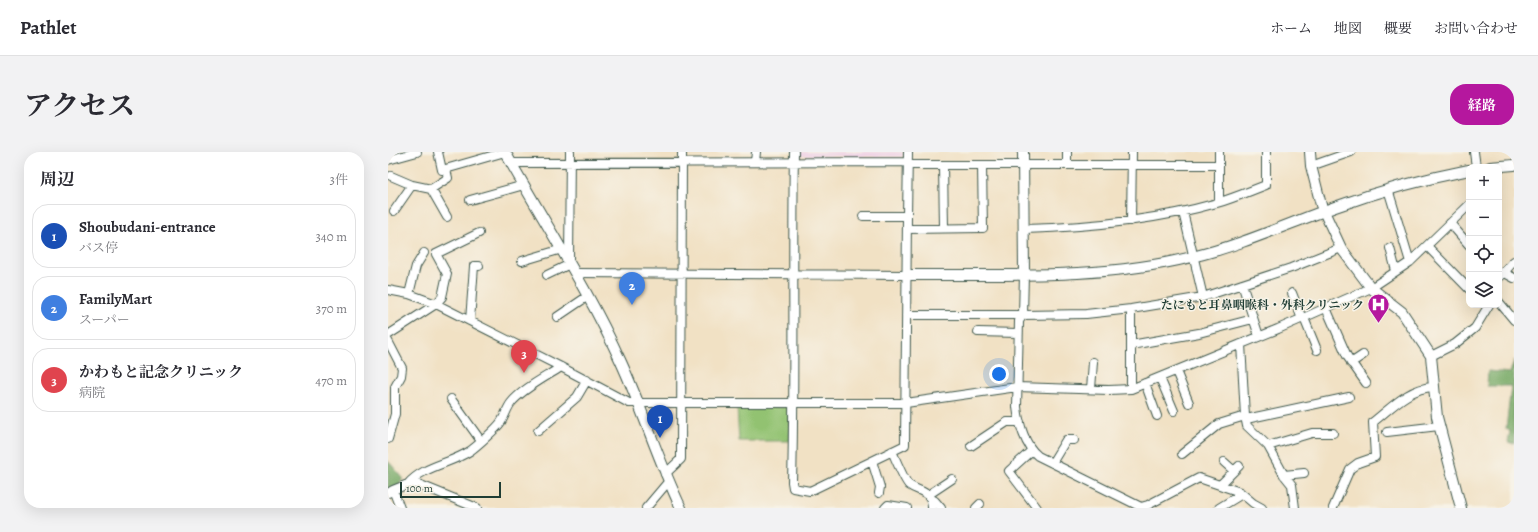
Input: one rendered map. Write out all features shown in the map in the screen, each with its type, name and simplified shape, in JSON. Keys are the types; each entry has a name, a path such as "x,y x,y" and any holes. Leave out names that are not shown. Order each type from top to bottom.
{"street":[{"path":"388,160 417,152"},
{"path":"438,152 442,170 505,152 576,273 621,362 639,404 667,478 681,508"},
{"path":"570,152 570,263"},
{"path":"646,508 681,459 682,152"},
{"path":"755,162 756,152"},
{"path":"794,152 793,488 810,491 905,445 908,152"},
{"path":"1023,152 1025,229 1024,274 1023,315 1019,321 1018,333 1017,408 1020,422 1031,451 1038,456 1142,507 1199,478 1230,488 1242,494 1262,508"},
{"path":"1067,152 1067,165"},
{"path":"1132,152 1132,221"},
{"path":"1219,152 1219,202"},
{"path":"1025,229 1081,227 1132,221 1183,212 1219,202 1266,185 1266,152"},
{"path":"1310,152 1312,166 1324,211 1341,248 1371,288 1402,312 1431,356 1433,387 1439,426 1461,508"},
{"path":"1312,166 1350,152"},
{"path":"1474,152 1476,164"},
{"path":"512,163 793,162 908,163 943,165 1219,164"},
{"path":"943,165 944,228"},
{"path":"907,229 983,228 982,165"},
{"path":"1502,166 1514,165"},
{"path":"392,176 412,185 432,189 448,178 446,169"},
{"path":"576,273 906,275 1085,273 1128,269 1193,257 1262,236 1324,211 1388,189 1432,177 1466,171"},
{"path":"394,211 412,185"},
{"path":"470,200 524,185"},
{"path":"432,189 447,217"},
{"path":"1388,189 1410,262"},
{"path":"388,290 409,294 436,304 587,380 629,404 906,403 1017,387 1131,389 1303,318 1371,288 1410,262 1466,208"},
{"path":"1183,212 1202,297"},
{"path":"863,216 907,216"},
{"path":"1450,223 1466,242"},
{"path":"388,335 436,304 442,297 447,274 436,254 479,233"},
{"path":"1427,246 1466,286"},
{"path":"906,315 1086,314 1131,309 1202,297 1291,268 1341,248"},
{"path":"1390,248 1396,272"},
{"path":"522,261 562,249"},
{"path":"409,294 416,266 424,253"},
{"path":"1502,274 1514,261"},
{"path":"547,275 570,263"},
{"path":"470,321 474,266 479,266"},
{"path":"1502,275 1514,278"},
{"path":"1242,284 1259,336"},
{"path":"1292,293 1317,350"},
{"path":"558,317 588,296"},
{"path":"1502,306 1514,320"},
{"path":"1326,308 1347,356 1366,383"},
{"path":"1431,356 1455,344 1475,328 1486,308"},
{"path":"1131,309 1131,389"},
{"path":"1131,345 1199,333 1253,319"},
{"path":"978,332 1018,333"},
{"path":"388,341 402,368 401,376 395,386 395,414 388,439"},
{"path":"1241,344 1245,417 1247,426 1268,446 1284,475 1292,486 1295,508"},
{"path":"1351,363 1363,355"},
{"path":"1091,389 1093,362"},
{"path":"408,484 412,479 429,469 453,460 470,450 502,422 511,403 520,394 561,367"},
{"path":"1176,371 1189,403"},
{"path":"1160,378 1174,411"},
{"path":"538,431 577,398 587,380"},
{"path":"1145,383 1157,416"},
{"path":"1333,508 1350,469 1358,463 1375,457 1372,422 1410,393 1424,387 1433,387"},
{"path":"1182,454 1219,424 1245,417 1349,397"},
{"path":"451,399 481,440"},
{"path":"971,446 1007,422 1020,422"},
{"path":"1387,432 1439,426"},
{"path":"1268,446 1312,433 1333,433"},
{"path":"1052,463 1066,440 1074,440"},
{"path":"892,451 908,485 935,500 941,508"},
{"path":"1031,451 1009,471 1036,508"},
{"path":"872,461 880,487 879,493"},
{"path":"1220,485 1237,469 1224,462"},
{"path":"1284,475 1304,473"},
{"path":"929,496 952,479"},
{"path":"400,508 391,492 408,484 418,484 477,508"},
{"path":"1219,508 1242,494"},
{"path":"929,496 932,502 932,508"},
{"path":"885,508 888,505 907,508"}],"shaded area":[{"path":"797,152 903,152 903,157 797,156"}],"green space":[{"path":"1514,360 1514,444 1508,442 1510,431 1506,429 1511,386 1487,386 1488,371 1510,373"},
{"path":"737,407 790,407 790,441 739,441"},
{"path":"388,461 403,478 398,487 388,489"}],"place":[{"name":"FamilyMart","path":"632,305"},
{"name":"たにもと耳鼻咽喉科・外科クリニック","path":"1379,324"},
{"name":"かわもと記念クリニック","path":"524,373"},
{"name":"Shoubudani-entrance","path":"660,438"}]}
